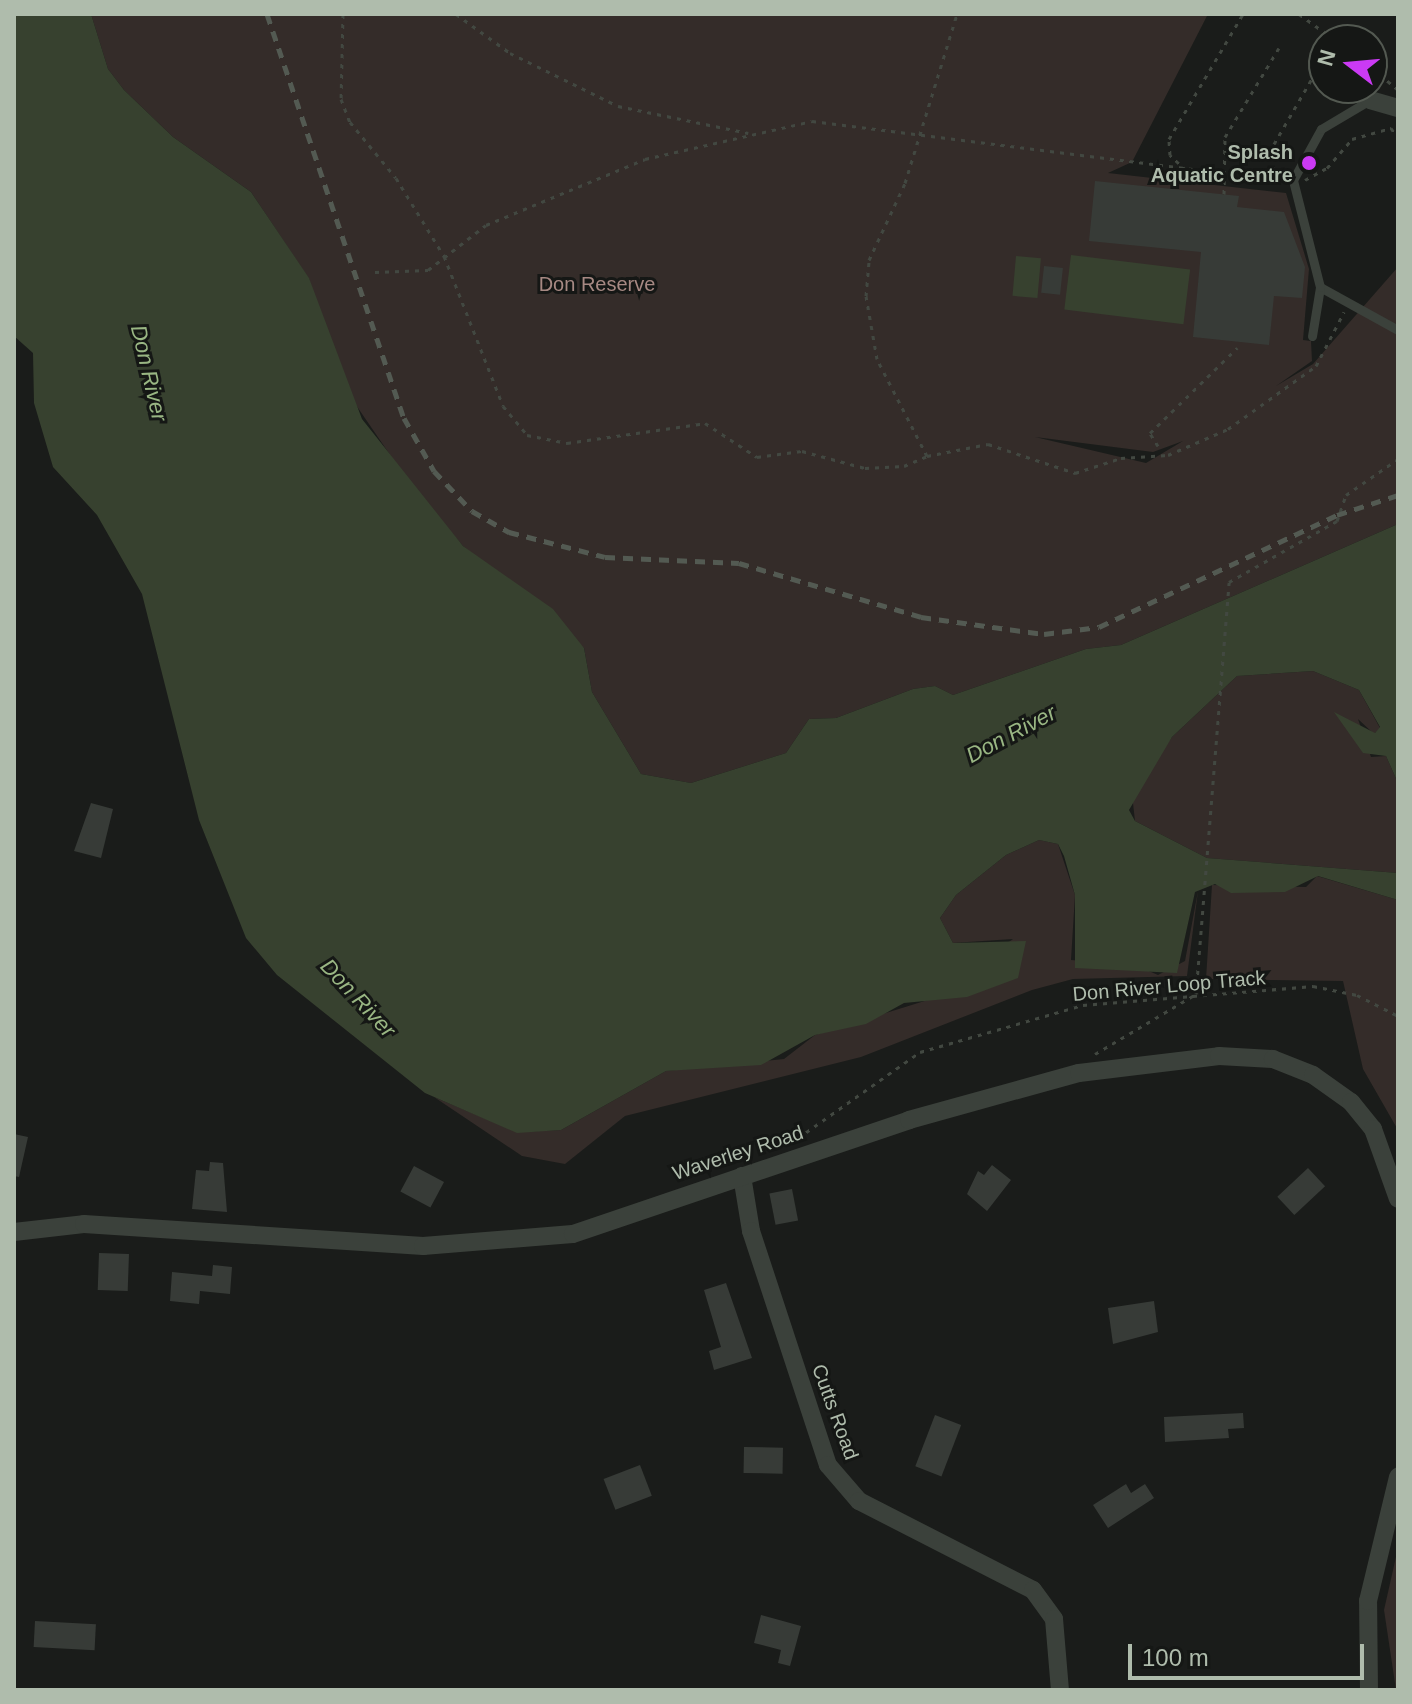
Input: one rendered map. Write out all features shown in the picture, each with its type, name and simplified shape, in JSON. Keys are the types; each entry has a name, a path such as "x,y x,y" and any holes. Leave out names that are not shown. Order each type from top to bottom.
{"street":[{"name":"Waverley Road","path":"14,1232 84,1224 468,1242 573,1234 742,1176 1079,1073 1219,1056 1273,1059 1313,1075 1373,1129 1398,1199"},
{"name":"Cutts Road","path":"742,1176 751,1231 828,1465 871,1508 1033,1590 1054,1619 1060,1690"},
{"path":"1369,1690 1368,1601 1398,1477"}],"lane":[{"path":"1312,336 1320,287 1293,180 1321,129 1363,104"},
{"path":"1320,287 1347,305 1398,330"}],"path":[{"path":"343,14 341,99 350,122 444,256 503,406 527,435 567,443 705,423 757,457 802,451 865,468 904,466 927,456 988,444 1075,473 1121,458 1168,455 1228,429 1316,366 1347,305"},
{"path":"456,14 510,53 618,106 750,133"},
{"path":"927,456 877,359 866,296 869,260 905,183 917,131 957,14"},
{"path":"1186,170 1170,155 1169,139 1243,14"},
{"path":"1224,194 1225,137 1279,48"},
{"path":"1273,180 1274,144 1308,85"},
{"path":"375,272 428,270 486,225 612,171 750,133 812,121 917,131 1273,180 1313,180 1352,139 1391,128 1398,138"},
{"path":"1158,446 1150,433 1237,348"},
{"path":"1079,1073 1103,1045 1196,994 1229,582 1337,521 1346,495 1398,459"},
{"name":"Don River Loop Track","path":"794,1141 920,1052 1083,1005 1313,986 1357,995 1398,1016"}],"green space":[{"name":"Don Reserve","path":"91,14 1208,14 1132,162 1108,173 1286,193 1309,269 1303,340 1311,341 1312,361 1276,386 1313,364 1398,267 1398,524 1121,645 1086,649 953,695 935,686 913,689 836,718 809,719 786,753 691,783 641,774 592,692 584,648 463,546 410,484 345,389 309,279 251,192 173,137 124,90 108,69","holes":["1035,437 1153,452 1183,441 1146,463"]},
{"path":"1313,671 1359,690 1380,728 1374,734 1358,719 1371,757 1386,756 1398,783 1398,873 1207,858 1135,821 1132,794 1172,737 1237,676"},
{"path":"1039,840 1058,844 1075,895 1071,960 1135,965 1158,975 1185,961 1198,891 1187,976 1073,979 1032,990 861,1057 625,1116 565,1164 522,1156 434,1097 517,1132 561,1130 666,1071 784,1059 815,1035 931,999 1013,939 953,943 940,918 956,895 1006,855"},
{"path":"1317,876 1398,900 1398,1130 1363,1069 1343,981 1206,979 1212,885 1306,887"},
{"path":"1398,1548 1398,1690 1396,1690 1384,1610"}],"water":[{"name":"Don River","path":"14,14 91,14 108,69 124,90 173,137 251,192 309,278 362,419 463,546 553,609 584,648 592,692 641,774 691,783 786,753 809,719 836,718 913,689 935,686 953,695 1086,649 1121,645 1398,524 1398,783 1386,756 1363,753 1334,712 1375,733 1380,727 1359,690 1313,671 1237,676 1172,737 1129,810 1135,821 1207,858 1398,873 1398,900 1318,876 1285,892 1231,893 1215,884 1195,892 1177,973 1075,968 1075,895 1058,844 1039,840 1006,855 956,895 940,918 953,943 1026,941 1018,978 967,997 904,1003 866,1024 815,1035 761,1065 666,1071 561,1130 517,1133 425,1093 277,975 246,938 199,820 142,594 97,515 53,467 34,403 33,353 14,336"},
{"path":"1071,255 1190,270 1183,324 1064,310"},
{"path":"1016,256 1041,258 1037,298 1013,296"}],"building":[{"path":"1095,181 1239,196 1237,207 1284,212 1305,267 1302,298 1274,296 1269,345 1193,337 1201,252 1089,241"},
{"path":"1044,266 1063,268 1060,295 1041,293"},
{"path":"91,803 113,809 101,858 74,851"},
{"path":"14,1134 28,1137 19,1177 14,1176"},
{"path":"210,1162 223,1163 227,1212 192,1209 196,1170 209,1171"},
{"path":"992,1165 1011,1180 987,1211 967,1194 978,1171 984,1175"},
{"path":"414,1166 444,1182 430,1208 400,1192"},
{"path":"1308,1168 1325,1186 1294,1215 1277,1197"},
{"path":"792,1189 798,1220 776,1225 769,1193"},
{"path":"99,1253 129,1254 128,1291 98,1290"},
{"path":"213,1265 232,1267 230,1294 200,1291 199,1304 170,1301 172,1272 212,1276"},
{"path":"726,1283 752,1358 714,1370 709,1351 721,1347 704,1290"},
{"path":"1154,1301 1158,1332 1113,1344 1108,1308"},
{"path":"1243,1413 1244,1428 1228,1429 1229,1438 1165,1442 1164,1417"},
{"path":"935,1415 961,1425 941,1476 915,1466"},
{"path":"744,1447 783,1448 783,1474 744,1473"},
{"path":"640,1465 652,1496 615,1510 604,1479"},
{"path":"1126,1484 1131,1493 1145,1484 1154,1498 1108,1528 1093,1505"},
{"path":"761,1615 801,1626 790,1666 778,1663 781,1650 754,1643"},
{"path":"35,1621 96,1624 95,1650 34,1647"}],"railway":[{"path":"267,14 404,418 434,471 472,511 509,532 605,557 739,563 921,617 1044,634 1099,627 1337,515 1398,495"}],"place":[{"name":"Splash Aquatic Centre","path":"1309,163"}]}
